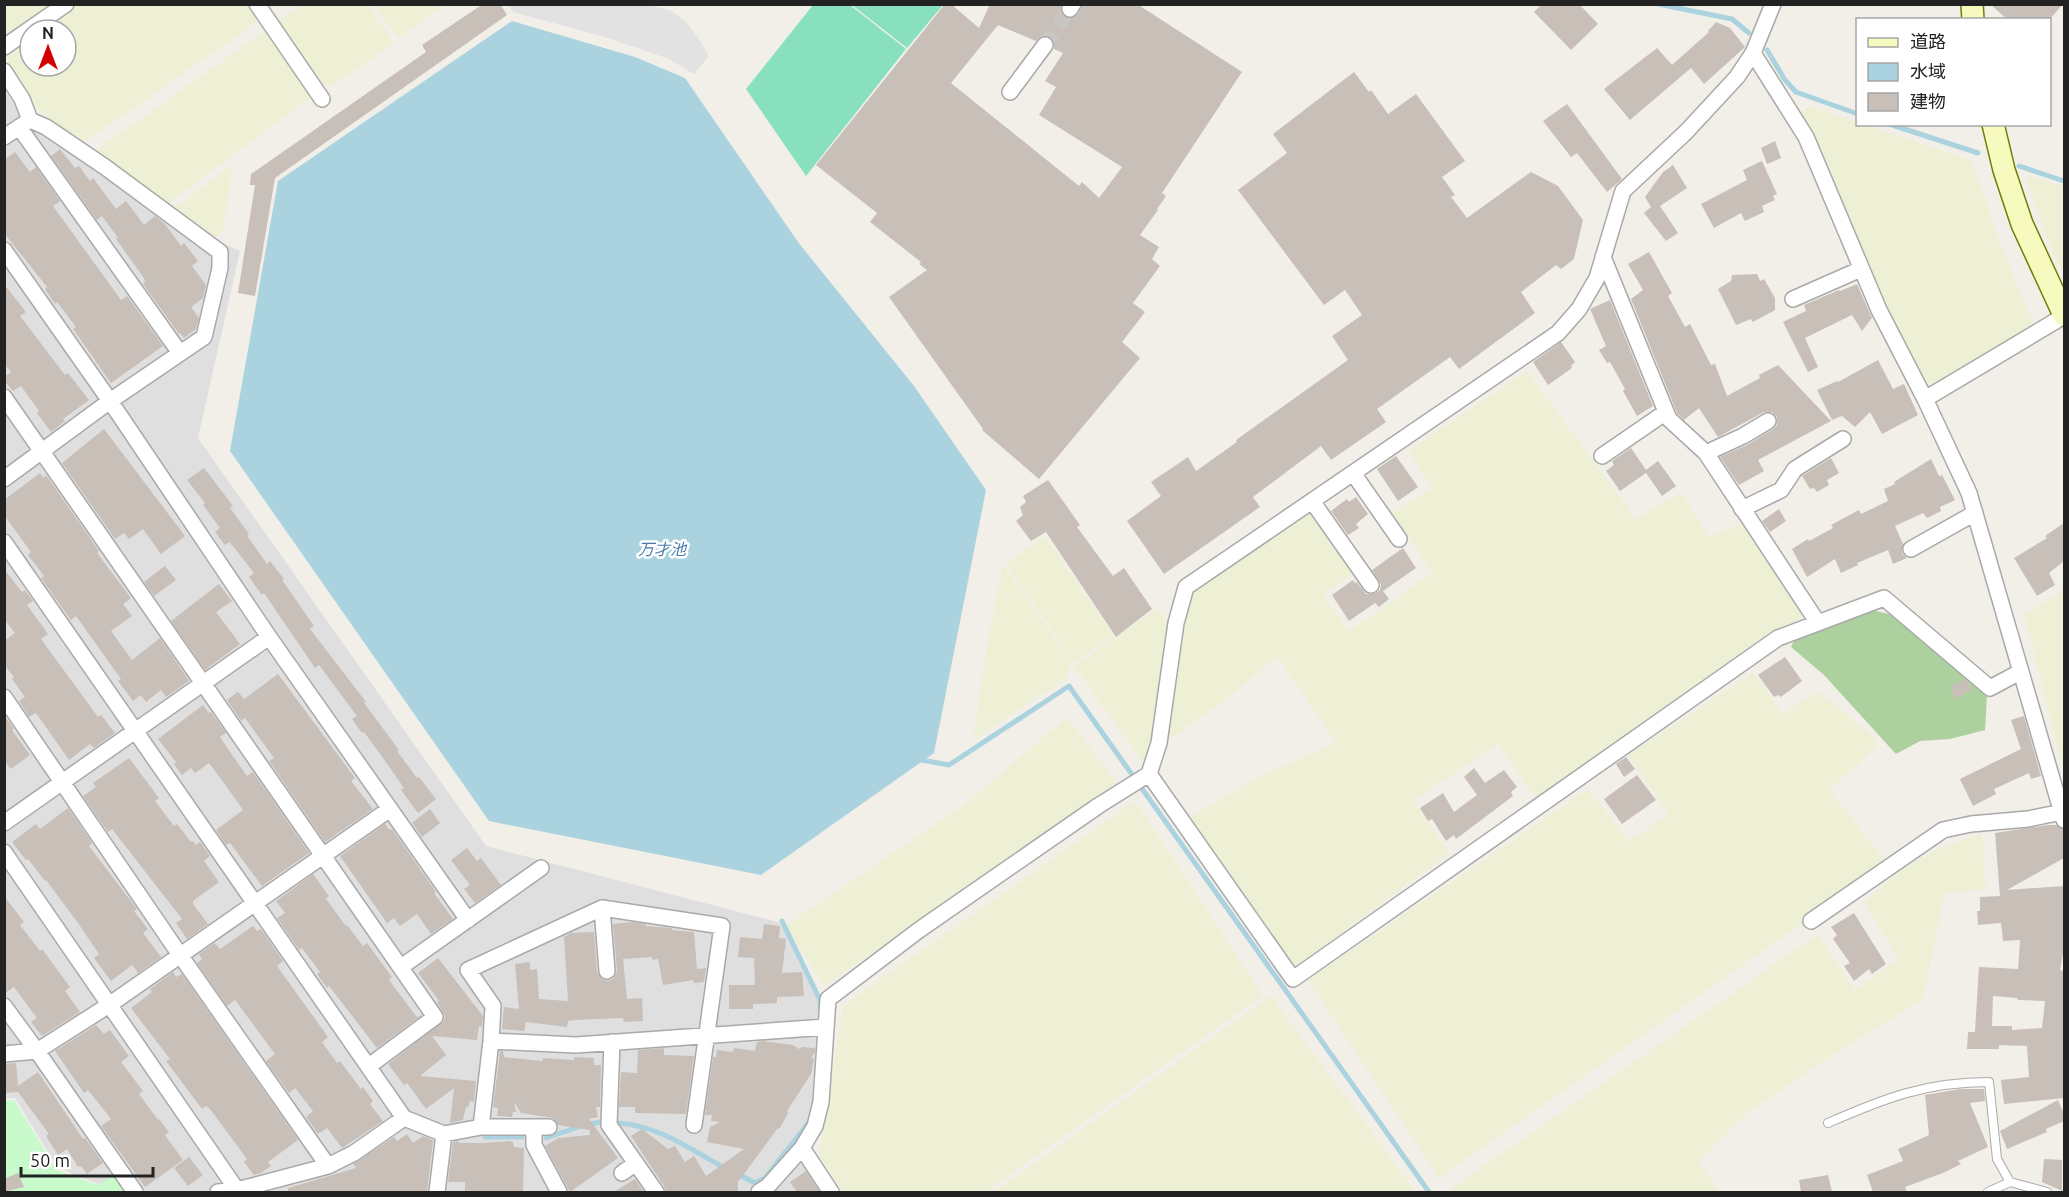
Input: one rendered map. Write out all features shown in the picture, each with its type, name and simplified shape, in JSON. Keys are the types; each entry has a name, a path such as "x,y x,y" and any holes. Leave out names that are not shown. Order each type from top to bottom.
{"main road":[{"path":"1993,126 2004,170 2022,224 2064,315"}],"street":[{"path":"4,47 66,4"},
{"path":"257,4 322,99"},
{"path":"767,1190 801,1148 814,1126 821,1102 828,999 919,930 1098,806 1149,774 1159,744 1176,623 1186,587 1558,333 1580,309 1597,278 1623,191 1686,132 1737,77 1753,52 1773,4"},
{"path":"1010,92 1045,45"},
{"path":"1753,52 1806,136 1879,310 1925,399 1969,493 2063,816 1971,824 1943,830 1811,921"},
{"path":"4,71 22,99 25,123 180,353"},
{"path":"4,137 25,123 46,127 105,167 220,252 220,268 204,337 110,401 4,479"},
{"path":"4,250 110,401 269,637 468,920"},
{"path":"1603,257 1669,419 1706,453 1818,623"},
{"path":"1793,299 1861,268"},
{"path":"1925,399 2064,315"},
{"path":"4,397 435,1017 369,1066"},
{"path":"1602,456 1666,412"},
{"path":"1706,453 1743,436 1768,421"},
{"path":"1742,509 1781,490 1795,469 1843,439"},
{"path":"1353,473 1399,539"},
{"path":"1312,501 1371,585"},
{"path":"1911,549 1975,513"},
{"path":"4,542 404,1118 444,1134 481,1127 541,1128 534,1145 560,1192"},
{"path":"1149,774 1293,979 1778,638 1884,598 1990,688 2020,672"},
{"path":"4,823 269,637"},
{"path":"4,697 180,955 328,1166"},
{"path":"4,1054 37,1051 109,1005 390,809"},
{"path":"4,852 237,1190"},
{"path":"401,966 541,868"},
{"path":"602,908 607,971"},
{"path":"481,1127 493,1006 468,970 602,908 722,926 694,1125"},
{"path":"4,1006 135,1192"},
{"path":"491,1041 576,1045 826,1027"},
{"path":"612,1042 609,1125 656,1192"},
{"path":"683,1089 699,1092"},
{"path":"218,1192 237,1190 328,1166 354,1153 404,1118"},
{"path":"437,1192 444,1134"},
{"path":"801,1148 831,1192"},
{"path":"622,1173 636,1163"}],"lane":[{"path":"1828,1123 1878,1101 1917,1089 1960,1082 1989,1082 1997,1159 2010,1182"},
{"path":"1988,1192 2010,1182 2047,1192"}],"shaded area":[{"path":"508,5 648,5 676,14 688,24 699,39 708,57 694,74 669,59 605,37 513,12"},
{"path":"4,90 13,103 42,118 210,238 240,251 198,438 486,846 781,923 819,1002 809,1151 836,1192 117,1192 57,1167 15,1098 5,1098"}],"green space":[{"path":"5,4 51,4 32,18 18,18 18,28 5,37"},
{"path":"75,5 250,5 260,20 82,144 35,107 5,56 5,53 18,44 18,78 78,78 78,18 56,18"},
{"path":"302,5 367,5 394,42 333,86 325,86 277,22"},
{"path":"374,5 445,5 398,38"},
{"path":"813,5 850,5 906,49 806,176 746,89"},
{"path":"852,5 943,5 907,48"},
{"path":"265,31 312,96 168,204 94,152"},
{"path":"1809,106 1856,122 1856,126 1868,126 1971,160 2004,253 2034,324 1929,390 1892,318 1814,136 1801,113"},
{"path":"228,168 232,170 223,230 215,236 174,209"},
{"path":"2029,176 2064,187 2064,276 2052,251 2026,179"},
{"path":"1527,371 1636,519 1681,493 1709,536 1742,523 1806,616 1770,633 1536,798 1498,744 1413,801 1449,853 1296,967 1189,818 1262,775 1336,743 1277,656 1222,703 1165,742 1186,609 1195,589 1311,507 1356,571 1323,595 1349,631 1433,573 1391,514 1432,488 1408,451"},
{"path":"1045,536 1114,636 1075,662 1006,564"},
{"path":"1004,566 1073,663 1067,669 1068,677 976,738 974,732 987,646"},
{"path":"2064,590 2064,762 2061,763 2024,614"},
{"path":"1157,608 1171,628 1161,700 1147,763 1144,764 1078,671 1073,674 1072,671 1076,665"},
{"path":"1872,610 1897,616 1987,696 1985,730 1950,739 1920,741 1896,754 1824,675 1791,647 1796,636"},
{"path":"1753,673 1783,714 1818,691 1869,732 1878,745 1830,790 1887,864 1439,1178 1308,980 1588,789 1629,841 1669,814 1628,755"},
{"path":"1067,717 1117,783 825,986 785,926 962,807"},
{"path":"1135,801 1263,995 985,1192 844,1192 819,1156 843,1006"},
{"path":"1982,833 1986,889 1944,894 1923,999 1829,1057 1751,1110 1698,1161 1720,1192 1453,1192 1451,1189 1818,934 1855,990 1899,959 1864,903 1894,875 1931,852"},
{"path":"1271,996 1416,1192 994,1192"},
{"path":"14,1100 57,1170 98,1185 114,1175 127,1192 5,1192 5,1101"}],"water":[{"name":"万才池","path":"512,21 635,57 685,78 798,242 914,386 986,490 934,753 761,875 489,821 230,451 278,181"}],"building":[{"path":"483,4 500,4 507,15 275,178 255,296 238,293 255,185 250,185 251,174 426,52 422,45"},
{"path":"945,4 951,4 979,28 990,4 1061,4 1062,14 1070,19 1078,14 1083,4 1137,4 1242,72 1162,193 1166,196 1140,235 1159,247 1152,259 1160,266 1133,303 1145,312 1122,342 1140,358 1039,479 982,430 889,297 927,270 919,264 921,262 870,222 877,213 816,165","holes":["998,25 1036,41 1042,36 1050,37 1054,42 1054,49 1063,53 1045,81 1056,87 1039,115 1122,167 1099,198 1082,182 1079,186 951,83"]},
{"path":"1542,4 1579,4 1598,24 1571,50 1534,12"},
{"path":"1990,4 2063,4 2051,18 2006,18"},
{"path":"1716,22 1730,28 1745,47 1704,84 1691,68 1630,120 1604,89 1657,48 1672,65 1709,32"},
{"path":"1354,72 1369,92 1371,90 1388,114 1416,94 1465,161 1442,177 1455,195 1451,197 1467,218 1531,172 1558,186 1583,220 1574,259 1561,269 1556,265 1521,292 1535,313 1459,369 1450,357 1377,409 1386,422 1331,460 1321,446 1253,497 1260,507 1164,574 1127,521 1161,496 1151,482 1188,457 1196,471 1348,360 1332,336 1362,315 1345,290 1324,305 1238,190 1287,153 1273,134"},
{"path":"1567,104 1622,179 1607,192 1577,153 1571,157 1543,121"},
{"path":"1775,141 1781,158 1767,164 1761,148"},
{"path":"60,149 75,168 79,166 90,181 93,178 116,209 126,201 144,225 155,216 164,223 181,246 184,243 198,261 192,266 206,285 203,298 191,307 199,318 196,329 184,338 143,284 144,278 102,216 97,220 51,156"},
{"path":"15,152 30,172 36,167 60,201 53,206 121,300 127,296 163,346 111,383 73,329 76,327 57,302 55,304 45,289 47,287 4,233 4,160"},
{"path":"1762,161 1777,194 1773,196 1775,200 1762,206 1764,212 1745,221 1741,213 1714,228 1701,204 1747,180 1743,170"},
{"path":"1673,165 1687,188 1660,206 1678,233 1666,241 1644,213 1651,207 1645,197 1663,172"},
{"path":"1649,252 1672,293 1668,296 1685,327 1690,324 1711,365 1715,364 1727,396 1778,365 1831,421 1758,460 1764,471 1739,485 1720,457 1747,445 1773,429 1777,425 1777,417 1772,412 1764,412 1718,437 1699,408 1684,420 1677,413 1631,299 1643,290 1628,264"},
{"path":"1757,274 1760,281 1764,279 1775,298 1775,310 1753,322 1751,319 1736,325 1718,289 1731,281 1732,275"},
{"path":"4,284 26,312 20,316 65,375 68,373 89,400 63,419 65,421 51,432 21,386 13,391 4,380 4,377 11,372 4,364"},
{"path":"1857,284 1872,318 1862,331 1852,315 1805,338 1818,367 1808,372 1783,322 1806,311 1804,305"},
{"path":"1610,300 1653,406 1637,416 1610,362 1607,363 1599,350 1606,346 1590,309"},
{"path":"1561,342 1575,362 1572,368 1548,385 1533,362"},
{"path":"1878,360 1893,389 1904,384 1918,415 1882,434 1870,412 1855,427 1842,416 1832,420 1817,390 1838,382"},
{"path":"104,429 185,536 161,554 143,529 129,539 124,533 115,539 62,463"},
{"path":"1631,448 1646,470 1658,461 1676,486 1662,496 1646,473 1620,491 1606,471 1614,465 1612,461"},
{"path":"1396,456 1418,487 1398,501 1377,469"},
{"path":"1831,458 1839,473 1827,480 1829,485 1817,492 1814,488 1810,489 1802,476"},
{"path":"1931,459 1955,500 1940,507 1941,511 1927,518 1923,513 1895,526 1903,544 1902,553 1907,558 1893,564 1888,550 1857,563 1858,565 1841,573 1835,559 1807,577 1792,549 1833,528 1831,525 1859,510 1861,514 1888,501 1884,489"},
{"path":"204,468 233,506 230,508 267,564 270,561 284,579 282,580 314,626 310,629 366,702 364,703 417,778 419,777 436,799 418,813 401,790 404,788 388,765 352,719 357,716 319,665 315,668 264,593 262,595 249,577 254,573 233,546 229,542 225,545 215,532 220,528 203,505 205,503 187,480"},
{"path":"40,473 43,478 46,475 99,551 97,553 131,598 123,604 132,616 111,631 132,660 160,638 189,681 166,697 161,690 146,702 141,695 133,701 118,681 121,679 76,616 71,620 41,578 44,576 28,555 31,552 4,515 4,500"},
{"path":"1048,480 1080,525 1077,527 1113,576 1124,568 1152,609 1116,637 1046,532 1031,541 1016,521 1023,515 1020,507 1026,502 1023,496"},
{"path":"1356,497 1368,514 1356,524 1359,528 1348,535 1331,511 1347,499 1349,502"},
{"path":"1779,509 1786,521 1770,532 1762,521"},
{"path":"2064,523 2064,561 2049,573 2055,585 2037,596 2014,558 2047,538 2045,536"},
{"path":"1403,548 1416,568 1383,591 1389,599 1379,607 1375,603 1349,621 1332,595 1353,580 1366,594 1376,593 1380,590 1381,584 1372,570"},
{"path":"165,566 176,580 154,596 144,582"},
{"path":"4,569 22,592 25,590 33,601 27,605 48,634 41,639 98,717 101,715 115,733 94,748 90,744 69,760 36,713 29,717 19,701 25,697 4,665 4,641 15,633 4,619"},
{"path":"219,584 232,601 216,612 240,644 205,670 171,621"},
{"path":"1785,657 1802,681 1781,697 1778,695 1774,697 1758,675"},
{"path":"278,674 355,778 351,781 373,809 325,842 269,761 274,758 245,718 241,721 227,700 238,692 244,699"},
{"path":"1965,679 1973,689 1956,699 1949,687"},
{"path":"203,705 226,733 220,737 247,776 253,772 309,853 262,886 230,843 226,845 216,830 243,810 229,790 209,763 195,773 191,768 182,775 174,764 176,762 158,739"},
{"path":"4,715 30,755 11,769 4,761"},
{"path":"2024,716 2041,776 2031,779 2029,773 1994,789 1996,794 1973,806 1960,779 2021,749 2011,720"},
{"path":"1626,757 1635,769 1624,777 1616,764"},
{"path":"129,758 159,798 155,801 174,826 177,824 191,842 193,841 196,845 200,842 210,856 204,861 219,882 193,901 208,924 187,939 176,923 182,919 112,829 108,832 83,796 96,787 93,783"},
{"path":"1474,768 1485,783 1504,770 1517,787 1511,792 1513,796 1456,839 1454,835 1446,841 1432,819 1428,821 1420,808 1443,793 1454,812 1477,795 1464,777"},
{"path":"1637,775 1656,800 1622,824 1604,799"},
{"path":"68,808 92,843 89,846 137,909 134,911 148,929 143,933 161,957 138,973 132,965 111,981 94,958 99,954 78,923 46,880 12,842 36,824 40,829"},
{"path":"430,809 440,823 422,837 412,823"},
{"path":"385,824 390,830 392,829 453,919 431,934 417,914 400,926 394,918 387,923 340,856"},
{"path":"2048,825 2056,825 2064,829 2064,858 2007,890 2064,886 2064,948 2060,970 2064,971 2064,1098 2004,1104 2001,1080 2029,1077 2027,1046 1999,1045 1999,1049 1967,1049 1968,1032 1975,1032 1979,967 2018,969 2020,940 2003,941 2001,923 1978,925 1977,911 1980,911 1980,897 2000,896 1995,833","holes":["1993,996 2017,998 2018,1000 2045,1001 2042,1028 2012,1030 2012,1026 1992,1026"]},
{"path":"467,848 477,861 481,858 501,885 475,903 464,889 470,885 451,860"},
{"path":"313,874 329,896 326,899 346,926 363,946 367,943 392,977 389,980 417,1017 422,1015 377,1048 329,986 327,988 317,974 320,972 302,948 299,950 277,918 285,913 276,901"},
{"path":"4,896 24,922 20,925 40,951 42,949 70,987 65,991 80,1012 42,1036 31,1022 37,1018 14,987 4,994"},
{"path":"1854,913 1886,964 1872,974 1869,969 1854,981 1844,966 1850,963 1833,939 1837,935 1831,927"},
{"path":"632,922 694,932 697,969 706,968 704,982 694,983 693,980 663,985 658,959 652,960 652,957 623,959 627,999 642,998 643,1021 624,1022 623,1018 575,1020 568,1021 567,1027 526,1022 524,1031 502,1029 504,1007 519,1009 515,964 530,962 530,970 537,969 539,999 568,1001 564,937 571,933 594,932 597,972 602,979 608,981 613,979 617,971 613,924"},
{"path":"764,924 780,926 779,938 786,939 782,973 802,972 804,996 777,997 777,1003 753,1004 753,1009 729,1009 729,985 755,985 754,958 738,957 740,937 762,939"},
{"path":"253,926 257,931 261,929 283,961 277,966 328,1037 322,1042 337,1063 340,1061 361,1089 363,1087 373,1101 370,1104 383,1121 342,1148 327,1128 318,1134 306,1117 313,1111 295,1088 289,1093 266,1061 275,1054 235,1000 227,1006 197,963 202,959 199,954 215,943 220,949"},
{"path":"438,958 483,1016 477,1040 432,1036 446,1055 420,1076 476,1081 474,1102 470,1101 466,1107 463,1120 450,1123 454,1088 426,1109 407,1083 404,1085 388,1064 444,1021 445,1016 437,1002 439,1001 418,973"},
{"path":"173,972 176,977 182,974 298,1140 268,1162 271,1166 261,1173 254,1175 244,1162 247,1159 210,1109 206,1106 202,1109 166,1061 170,1059 131,1008 152,992 150,989"},
{"path":"96,1025 104,1034 110,1030 129,1056 121,1062 143,1091 139,1094 169,1132 165,1135 183,1160 145,1187 101,1126 111,1119 88,1090 84,1093 55,1051"},
{"path":"757,1042 793,1045 799,1049 802,1047 815,1048 815,1053 811,1057 814,1059 811,1074 787,1111 780,1128 738,1182 738,1192 666,1192 631,1136 642,1129 668,1149 675,1146 685,1162 694,1156 706,1176 744,1149 707,1142 710,1127 720,1122 711,1121 712,1115 705,1115 713,1057 716,1057 717,1050 733,1052 734,1048 755,1051"},
{"path":"664,1048 664,1055 694,1056 686,1114 635,1113 635,1107 619,1107 621,1072 637,1073 638,1050"},
{"path":"500,1051 503,1051 504,1057 542,1061 543,1058 574,1060 574,1057 594,1058 594,1065 601,1065 600,1107 596,1107 598,1117 589,1119 618,1158 570,1192 545,1146 558,1138 590,1135 590,1130 558,1125 553,1118 521,1113 514,1102 516,1112 513,1112 512,1117 497,1116 498,1108 493,1107"},
{"path":"16,1063 18,1086 38,1072 83,1139 85,1138 103,1163 87,1174 81,1166 78,1167 67,1149 58,1155 46,1136 49,1134 18,1092 4,1093 4,1064"},
{"path":"1960,1089 1984,1089 1985,1101 1970,1103 1988,1147 1958,1161 1961,1164 1943,1173 1905,1187 1907,1192 1873,1192 1867,1175 1903,1161 1898,1149 1929,1135 1925,1095"},
{"path":"2058,1100 2064,1114 2064,1121 2046,1129 2047,1132 2007,1149 2000,1131"},
{"path":"407,1134 413,1143 423,1136 433,1140 427,1192 288,1192 288,1188 356,1168 353,1164 394,1137 397,1141"},
{"path":"459,1141 459,1143 483,1143 509,1141 513,1142 514,1147 524,1148 523,1192 465,1192 465,1182 448,1182 453,1142"},
{"path":"189,1157 203,1175 188,1186 174,1168"},
{"path":"2044,1159 2062,1160 2062,1191 2042,1182"},
{"path":"806,1171 820,1192 797,1192 790,1182"},
{"path":"18,1173 24,1187 4,1192 4,1179"},
{"path":"1828,1175 1832,1192 1801,1192 1799,1180"},
{"path":"635,1179 644,1192 614,1192"}],"waterway":[{"path":"1658,4 1732,19 1749,33"},
{"path":"1767,50 1785,80 1796,92 1856,113"},
{"path":"1895,126 1978,153"},
{"path":"2019,166 2064,181"},
{"path":"916,759 949,765 1069,686 1429,1192"},
{"path":"782,921 820,1000 821,1011"},
{"path":"736,1173 755,1183 765,1178 810,1121"},
{"path":"546,1138 600,1122"},
{"path":"618,1123 661,1134 725,1168"},
{"path":"485,1137 522,1137"}],"tunnel":[{"path":"1045,45 1070,9"}]}
